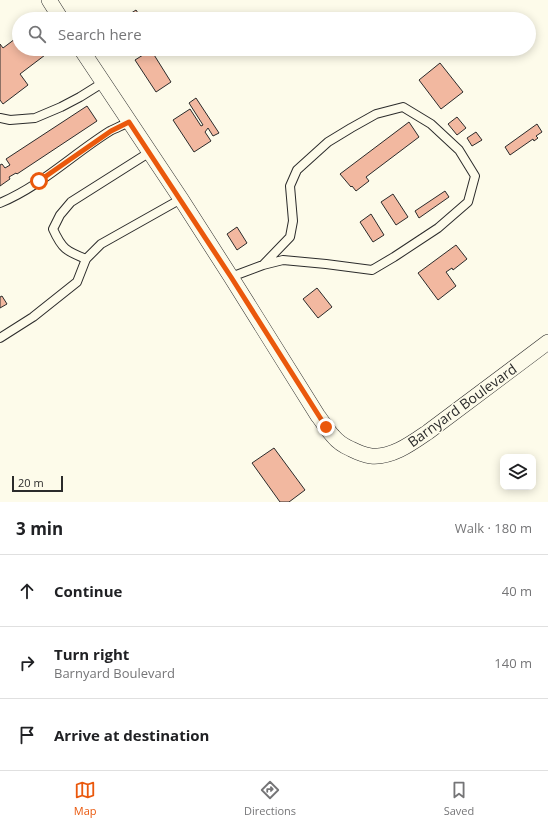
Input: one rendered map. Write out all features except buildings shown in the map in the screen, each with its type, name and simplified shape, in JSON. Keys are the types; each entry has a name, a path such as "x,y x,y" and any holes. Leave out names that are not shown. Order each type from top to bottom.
{"street":[{"path":"49,0 57,12"},
{"name":"Barnyard Boulevard","path":"86,56 181,199 326,427 333,437 348,447 361,454 372,456 394,452 428,432 548,342"}],"lane":[{"path":"0,118 10,120 35,118 61,107 104,82"},
{"path":"231,277 263,265 283,260 372,270 438,228 468,202 475,176 459,150 431,124 403,107 376,114 328,142 296,170 290,186 293,221 290,237 263,265"},
{"path":"0,203 12,198 111,131 129,122"},
{"path":"86,259 69,252 59,242 54,229 60,215 71,202 150,152"},
{"path":"0,338 33,317 77,282 86,259 101,244 181,199"}],"route":[{"path":"39,181 111,131 129,122 181,199 326,427"}]}
